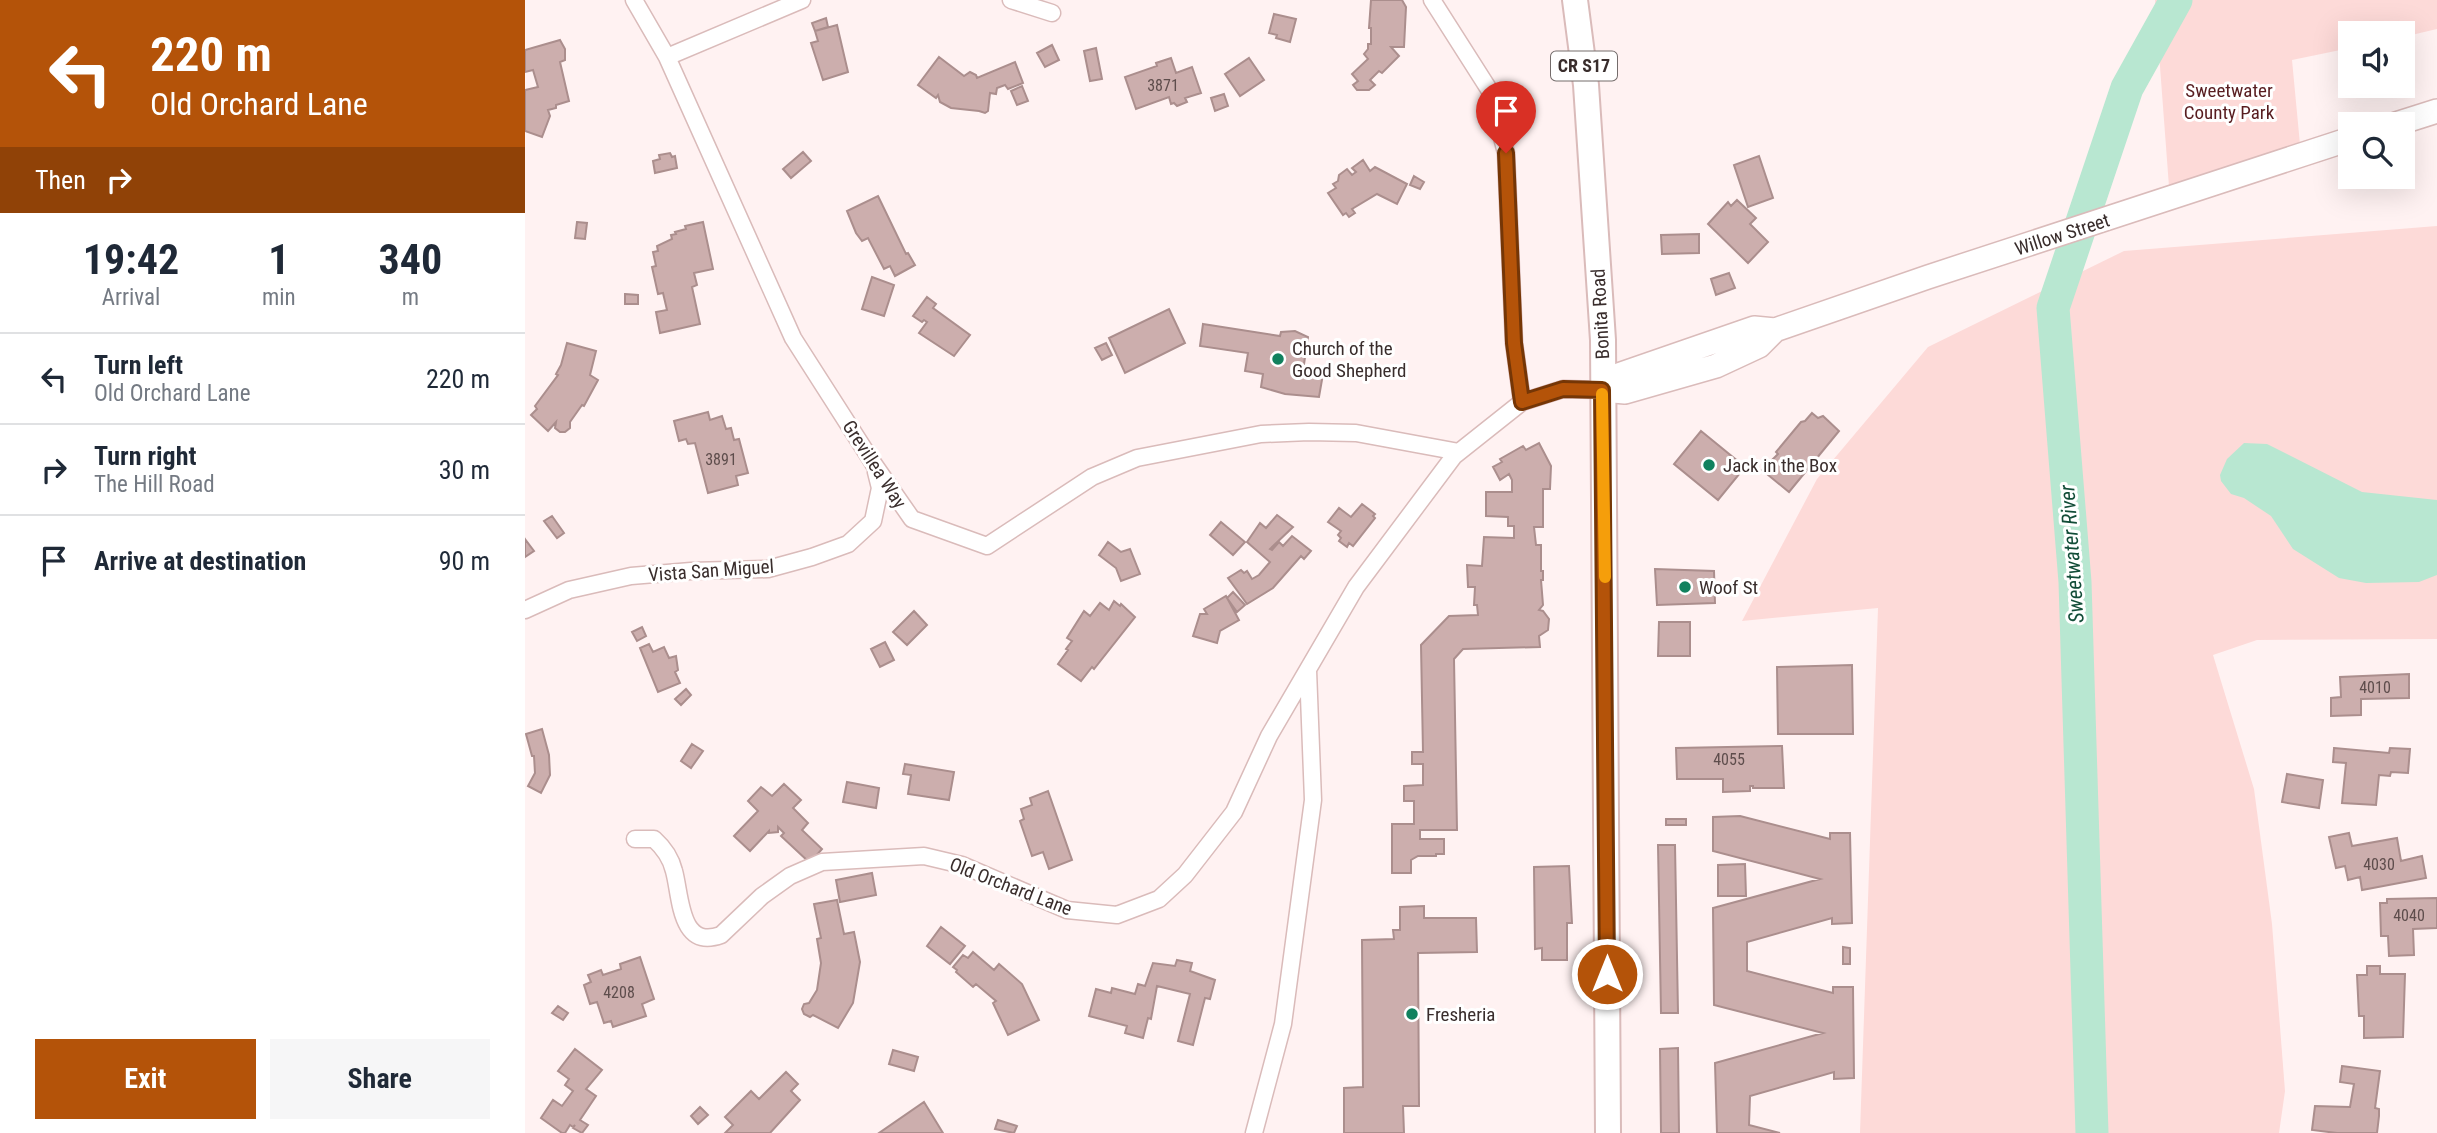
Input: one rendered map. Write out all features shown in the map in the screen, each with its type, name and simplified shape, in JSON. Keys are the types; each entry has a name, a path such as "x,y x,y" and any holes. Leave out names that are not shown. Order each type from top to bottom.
{"main road":[{"name":"Bonita Road","path":"1575,0 1586,85 1603,340 1608,1133"},
{"path":"2415,118 2437,111"},
{"name":"Willow Street","path":"1602,390 1621,374 1754,328 1775,330 2338,143"}],"street":[{"name":"Grevillea Way","path":"634,0 667,57 793,338 912,519 987,546 1092,477 1137,458 1261,434 1356,433 1459,452"},
{"path":"667,57 802,0"},
{"path":"1011,0 1052,13"},
{"path":"1432,0 1490,91 1506,153 1514,343 1522,402"},
{"name":"Old Orchard Lane","path":"635,839 654,839 663,847 675,872 678,899 685,922 698,936 712,938 720,935 762,896 790,876 822,862 924,856 962,864 1067,911 1117,915 1159,899 1185,875 1234,812 1269,736 1356,587 1459,452 1522,402 1563,389 1602,390"},
{"name":"Vista San Miguel","path":"525,610 569,590 631,576 768,569 848,544 873,521 880,488 873,463"},
{"path":"1254,1133 1283,1024 1313,800 1308,670"}],"green space":[{"name":"Sweetwater County Park","path":"2155,0 2437,0 2437,29 2415,34 2415,21 2338,21 2338,50 2292,60 2301,155 2170,200"},
{"path":"2437,226 2437,639 2257,640 2213,655 2254,789 2272,924 2285,1091 2279,1133 1860,1133 1878,608 1742,621 1817,479 1928,347 2124,251"}],"shaded area":[{"path":"2042,305 2046,305 2069,569 2064,568"},
{"path":"2244,443 2267,444 2362,492 2437,500 2437,575 2419,582 2366,583 2339,578 2293,549 2271,516 2244,498 2231,494 2221,481 2220,475 2227,459"}],"building":[{"path":"1371,0 1402,0 1406,7 1404,47 1391,47 1399,56 1382,73 1379,71 1370,80 1375,85 1369,90 1357,90 1353,85 1358,81 1352,74 1368,59 1364,54 1368,44 1371,44"},
{"path":"1274,14 1296,19 1290,42 1269,33"},
{"path":"826,18 828,27 815,31 812,23"},
{"path":"837,25 848,72 823,80 811,43 818,41 815,31"},
{"path":"560,40 565,49 565,60 560,62 569,101 548,110 550,116 542,137 525,131 525,90 538,87 533,70 525,72 525,50"},
{"path":"1052,45 1059,60 1045,67 1037,53"},
{"path":"1096,48 1102,79 1090,81 1084,51"},
{"path":"939,57 964,76 970,72 977,78 1015,62 1023,83 1008,89 1005,85 997,88 996,94 990,93 988,111 985,113 951,108 940,102 938,95 936,98 918,85"},
{"path":"1171,58 1176,73 1192,67 1201,93 1185,98 1187,102 1177,106 1171,104 1169,97 1136,109 1125,77"},
{"path":"1249,58 1264,80 1240,96 1225,74"},
{"path":"1022,86 1028,101 1017,105 1011,91"},
{"path":"1224,94 1228,106 1215,111 1211,98"},
{"path":"803,152 811,161 791,178 783,169"},
{"path":"670,153 672,157 675,156 677,168 655,173 653,161 660,159 659,155"},
{"path":"1759,156 1773,198 1748,207 1734,165"},
{"path":"1363,160 1370,171 1375,167 1407,184 1397,204 1377,194 1352,209 1355,213 1349,217 1346,213 1343,215 1328,193 1336,188 1333,184 1338,181 1339,175 1347,169 1352,175 1356,172 1352,168"},
{"path":"1414,176 1424,182 1420,189 1410,185"},
{"path":"878,196 906,254 908,253 915,265 895,276 890,266 884,269 868,238 862,241 856,233 847,211"},
{"path":"1737,200 1756,218 1750,224 1768,242 1748,263 1708,224 1728,202 1731,206"},
{"path":"577,222 587,223 585,239 575,238"},
{"path":"703,222 713,269 694,273 697,285 692,287 700,324 660,333 656,312 667,310 663,293 658,294 652,267 656,266 653,252 658,251 657,246 672,239 671,235 676,234 675,232 686,229 685,226"},
{"path":"1699,234 1699,253 1662,254 1661,235"},
{"path":"1729,273 1735,288 1716,295 1711,279"},
{"path":"872,277 894,285 884,316 862,309"},
{"path":"625,294 638,295 638,304 625,304"},
{"path":"927,297 936,304 933,308 970,335 954,356 919,333 927,322 913,316"},
{"path":"1169,309 1185,343 1125,373 1109,338"},
{"path":"1203,324 1280,336 1281,332 1295,331 1308,337 1303,371 1323,374 1319,397 1285,394 1261,387 1263,374 1245,371 1248,353 1200,346"},
{"path":"567,343 596,351 590,375 598,380 584,406 582,405 570,422 570,428 560,432 555,428 556,422 548,431 531,415 558,375 556,374"},
{"path":"1106,343 1112,355 1102,360 1095,348"},
{"path":"708,412 710,420 722,416 726,429 731,428 734,440 739,439 748,473 736,476 738,485 708,493 695,443 688,444 686,439 679,441 674,421"},
{"path":"1812,413 1818,418 1823,416 1839,431 1789,492 1762,470 1778,454 1776,452 1801,422"},
{"name":"Jack in the Box","path":"1701,431 1745,467 1718,500 1674,464"},
{"path":"1539,443 1551,466 1550,489 1543,489 1543,527 1534,527 1536,545 1541,545 1543,571 1543,605 1539,610 1549,619 1548,630 1539,636 1540,647 1463,649 1454,659 1457,830 1420,830 1420,839 1444,839 1444,854 1418,856 1411,860 1411,873 1392,873 1392,824 1414,824 1414,801 1404,801 1404,786 1423,785 1423,764 1412,764 1412,752 1423,752 1421,645 1449,616 1478,615 1477,605 1474,605 1475,587 1468,587 1467,565 1482,566 1484,537 1514,538 1514,526 1508,526 1508,517 1486,516 1486,492 1512,492 1509,474 1500,480 1493,467 1502,462 1500,459 1523,446 1526,450"},
{"path":"1362,504 1375,514 1375,518 1353,546 1349,543 1347,547 1339,541 1341,538 1338,535 1341,531 1328,522 1339,508 1351,517"},
{"path":"1277,515 1293,527 1270,549 1279,542 1283,546 1292,536 1311,551 1304,559 1301,556 1273,588 1247,604 1228,578 1241,570 1244,573 1247,571 1252,579 1270,562 1247,542 1260,523 1266,528"},
{"path":"552,516 564,533 557,538 544,521"},
{"path":"1221,522 1245,542 1233,555 1210,535"},
{"path":"525,539 534,551 525,557"},
{"path":"1108,542 1121,552 1130,549 1140,574 1121,581 1116,568 1099,555"},
{"name":"Woof St","path":"1655,569 1714,571 1715,603 1657,605"},
{"path":"1233,592 1245,605 1237,612 1227,598"},
{"path":"1226,596 1239,620 1220,631 1217,643 1193,636 1200,614 1207,614 1204,609"},
{"path":"1114,601 1135,617 1094,669 1092,667 1081,681 1058,664 1072,641 1067,638 1084,611 1090,616 1100,603 1109,610"},
{"path":"914,611 927,625 907,645 893,632"},
{"path":"1659,622 1690,622 1690,656 1658,656"},
{"path":"642,627 646,636 637,641 632,632"},
{"path":"885,642 894,660 880,667 871,649"},
{"path":"649,644 653,652 664,647 669,658 676,656 678,670 675,672 680,683 658,692 640,648"},
{"path":"1852,665 1853,734 1778,734 1777,667"},
{"path":"2409,674 2409,698 2361,699 2361,715 2331,716 2331,698 2341,697 2340,677"},
{"path":"686,689 691,695 681,705 675,699"},
{"path":"542,729 549,755 550,775 541,793 528,786 535,773 534,756 526,734"},
{"path":"692,744 703,751 691,768 681,761"},
{"path":"1782,746 1784,788 1750,786 1750,791 1723,792 1723,779 1677,779 1676,748"},
{"path":"2334,748 2389,753 2390,748 2410,749 2408,773 2391,772 2390,776 2379,775 2376,805 2342,803 2346,763 2333,762"},
{"path":"905,764 954,772 949,800 908,794 911,775 903,774"},
{"path":"2287,774 2323,780 2319,808 2282,802"},
{"path":"847,782 879,788 876,808 843,802"},
{"path":"784,784 801,800 793,808 808,823 802,830 822,849 810,863 781,836 784,833 778,827 778,832 769,831 750,851 734,836 758,811 748,801 761,787 772,796"},
{"path":"1048,791 1072,860 1049,869 1043,852 1032,856 1020,821 1024,819 1021,809 1032,805 1030,798"},
{"path":"1740,816 1830,839 1830,833 1850,833 1852,923 1832,924 1832,918 1747,942 1747,971 1833,993 1833,987 1853,987 1854,1078 1834,1079 1834,1072 1750,1096 1749,1125 1780,1133 1717,1133 1715,1063 1823,1033 1714,1005 1713,908 1820,879 1713,851 1713,817"},
{"path":"1666,819 1686,819 1686,825 1666,825"},
{"path":"2349,833 2352,846 2397,838 2401,861 2422,856 2426,878 2362,890 2360,877 2348,880 2345,866 2336,868 2329,837"},
{"path":"1658,845 1675,845 1678,1013 1661,1013"},
{"path":"1745,864 1746,896 1718,896 1718,865"},
{"path":"1569,866 1572,923 1567,923 1567,960 1542,960 1542,948 1535,949 1534,867"},
{"path":"872,873 876,895 840,902 836,880"},
{"path":"2437,898 2437,928 2413,929 2414,955 2389,956 2388,936 2381,936 2380,903 2387,903 2387,899"},
{"path":"837,900 844,934 854,932 860,962 853,1003 838,1028 813,1015 810,1017 804,1014 802,1009 817,990 821,963 817,939 821,938 814,904"},
{"path":"1424,906 1424,918 1476,918 1477,952 1418,953 1419,1106 1403,1106 1404,1133 1344,1133 1344,1088 1363,1087 1362,940 1394,939 1393,930 1400,930 1400,907"},
{"path":"941,927 965,946 950,964 927,946"},
{"path":"1843,947 1850,948 1850,964 1843,964"},
{"path":"973,952 994,970 999,964 1022,984 1039,1020 1008,1035 993,1003 996,1001 976,984 973,987 953,967 963,955 968,958"},
{"path":"640,957 654,999 642,1004 646,1016 613,1027 611,1021 604,1023 597,1002 590,1004 584,985 591,982 588,975 601,970 603,975 621,969 620,964"},
{"path":"1177,960 1192,963 1190,971 1215,980 1210,999 1205,998 1193,1045 1178,1041 1190,994 1157,986 1151,1019 1148,1018 1143,1038 1125,1033 1127,1026 1089,1016 1096,989 1111,993 1112,988 1135,994 1138,984 1145,986 1153,963 1175,966"},
{"path":"2367,966 2380,966 2380,974 2405,974 2403,1037 2364,1038 2364,1016 2359,1016 2357,975 2367,975"},
{"path":"558,1006 568,1013 563,1020 552,1013"},
{"path":"1678,1048 1679,1133 1661,1133 1660,1049"},
{"path":"575,1049 602,1070 586,1089 596,1096 580,1120 588,1125 582,1133 573,1128 575,1125 570,1125 565,1133 562,1133 541,1118 553,1100 562,1106 573,1091 565,1085 569,1079 558,1071"},
{"path":"893,1050 918,1057 914,1071 889,1064"},
{"path":"2342,1066 2380,1071 2375,1108 2379,1109 2377,1133 2312,1130 2315,1106 2350,1107 2354,1084 2340,1082"},
{"path":"786,1072 798,1084 791,1091 800,1100 770,1133 725,1133 733,1125 725,1117 751,1091 759,1099"},
{"path":"924,1102 943,1133 879,1133"},
{"path":"700,1107 708,1115 698,1124 691,1116"},
{"path":"998,1120 1017,1126 1014,1133 995,1129"}],"waterway":[{"name":"Sweetwater River","path":"2092,1133 2075,582 2053,308 2127,88 2176,0"}],"slow traffic":[{"path":"1602,394 1605,577"}],"place":[{"name":"Church of the Good Shepherd","path":"1278,359"},
{"name":"Jack in the Box","path":"1709,465"},
{"name":"Woof St","path":"1685,587"},
{"name":"Fresheria","path":"1412,1014"}],"route":[{"path":"1506,153 1514,343 1522,402 1563,389 1602,390 1605,480 1607,974"}]}
